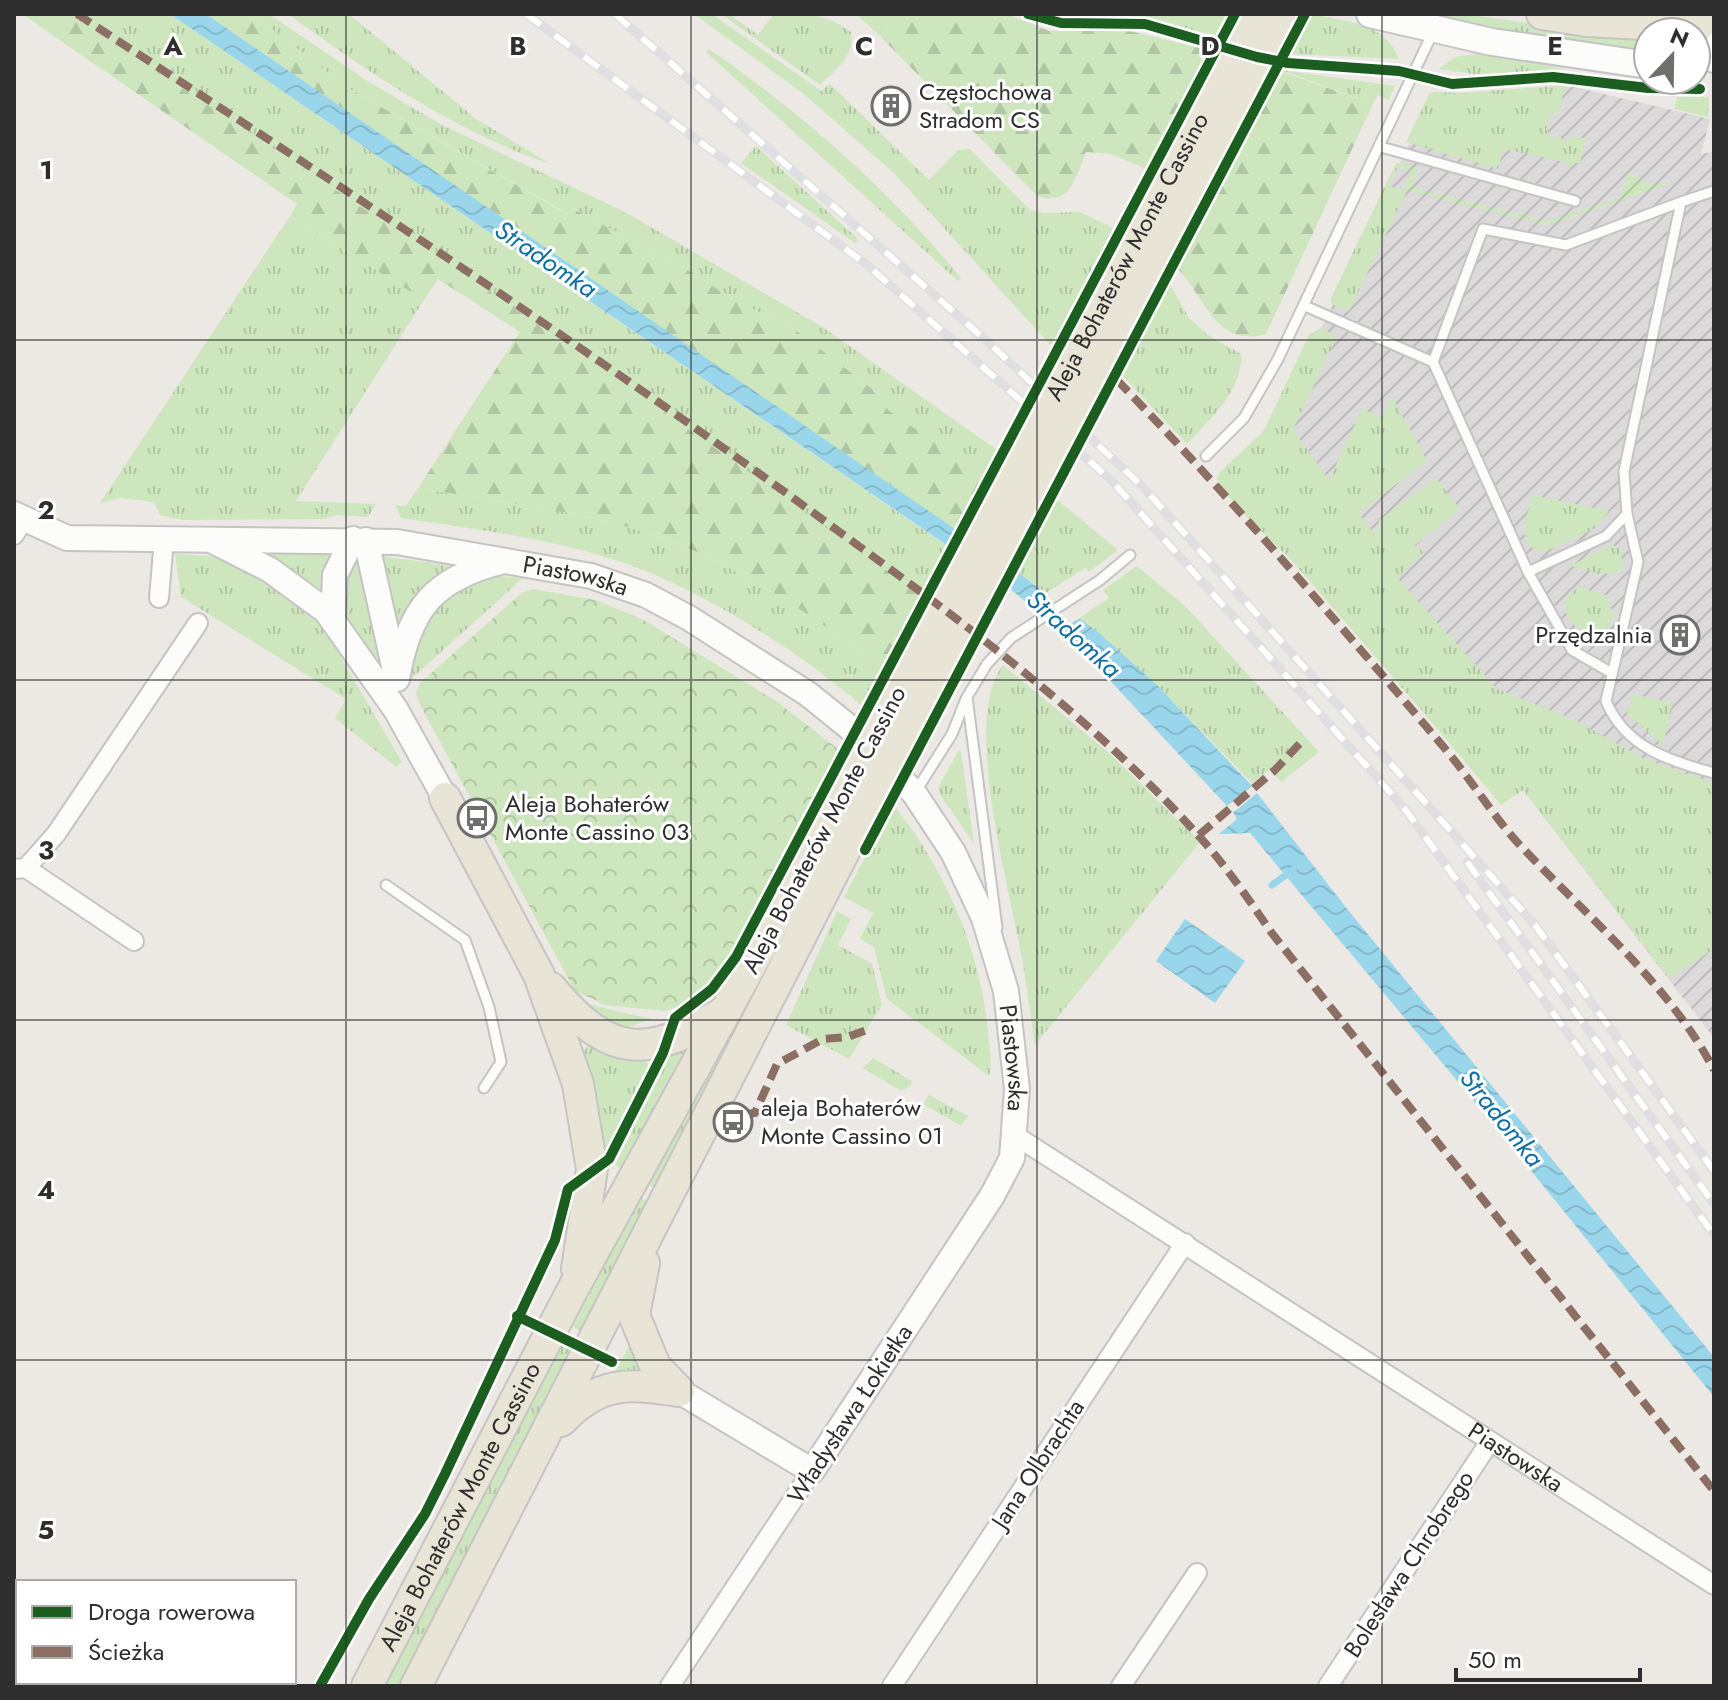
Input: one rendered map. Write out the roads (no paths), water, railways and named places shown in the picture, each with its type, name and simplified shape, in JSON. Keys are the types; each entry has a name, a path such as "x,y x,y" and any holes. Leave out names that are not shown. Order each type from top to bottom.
{"main road":[{"name":"Aleja Bohaterów Monte Cassino","path":"416,1686 648,1233 837,836 1255,14"},
{"name":"Aleja Bohaterów Monte Cassino","path":"367,1686 574,1287 726,1011 837,836 1286,14"},
{"path":"1370,14 1550,52 1632,63"},
{"path":"1542,14 1586,21 1632,22"},
{"path":"445,798 539,975 578,1084 592,1169 574,1287"},
{"path":"539,975 591,1031 626,1043 667,1041 726,1011"},
{"path":"648,1233 634,1315 655,1366 679,1391"},
{"path":"545,1438 580,1400 604,1390 633,1384 679,1391"}],"street":[{"name":"Piastowska","path":"17,523 67,538 360,540 510,559 617,583 689,618 820,704 865,740 914,793 935,821 969,883 999,963 1014,1050 1016,1136 1714,1585"},
{"path":"159,598 164,539"},
{"path":"209,539 300,589 333,621 396,710 445,798"},
{"path":"333,621 335,575 360,540"},
{"path":"360,540 397,679"},
{"path":"396,710 397,679 404,643 429,597 465,572 510,559"},
{"path":"134,941 20,869 56,834 198,623"},
{"name":"Władysława Łokietka","path":"670,1686 992,1196 1012,1158 1016,1136"},
{"name":"Jana Olbrachta","path":"892,1686 1185,1243"},
{"path":"679,1391 812,1471"},
{"name":"Bolesława Chrobrego","path":"1328,1686 1489,1443"},
{"path":"1121,1686 1197,1573"}],"lane":[{"path":"1206,456 1244,418 1305,306 1434,29"},
{"path":"1381,147 1575,201"},
{"path":"1433,362 1483,229 1566,245 1714,191"},
{"path":"1681,202 1624,471 1627,514 1638,562 1610,672 1606,701 1614,719 1627,734 1674,762 1714,773"},
{"path":"1305,306 1433,362 1528,572 1572,650 1610,672"},
{"path":"1528,572 1606,536 1627,514"},
{"path":"914,793 952,734 967,697 987,664 1011,638 1100,580 1130,555"},
{"path":"967,697 997,913 999,963"},
{"path":"386,885 465,940 489,1007 501,1062 484,1088"}],"water":[{"name":"Stradomka","path":"170,14 206,14 1016,571 1099,633 1158,686 1252,786 1227,806 1076,644 1008,587"},
{"name":"Stradomka","path":"1257,793 1348,910 1714,1357 1714,1397 1490,1120 1250,833 1219,834 1237,819 1233,813"},
{"path":"1185,919 1245,961 1215,1003 1156,961"}],"waterway":[{"path":"1272,885 1293,870"}],"railway":[{"path":"526,14 866,264 1112,481 1405,809 1714,1235"},
{"path":"615,14 989,343 1142,486 1535,925 1714,1171"},
{"path":"1467,862 1714,1204"}],"place":[{"name":"Częstochowa Stradom CS","path":"891,106"},
{"name":"Przędzalnia","path":"1680,635"},
{"name":"Aleja Bohaterów Monte Cassino 03","path":"477,818"},
{"name":"aleja Bohaterów Monte Cassino 01","path":"733,1122"}]}
